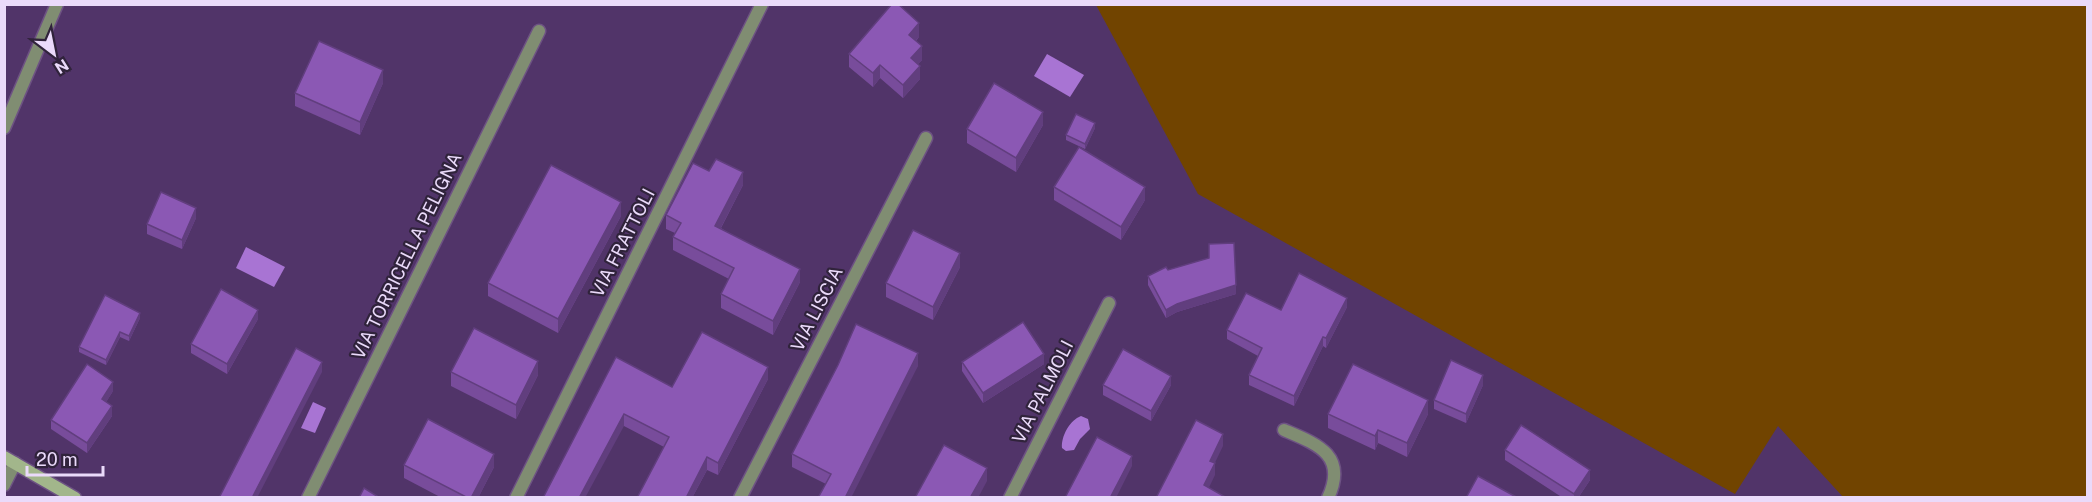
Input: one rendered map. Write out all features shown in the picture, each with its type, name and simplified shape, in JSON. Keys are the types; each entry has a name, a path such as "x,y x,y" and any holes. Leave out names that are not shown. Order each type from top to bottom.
{"street":[{"path":"4,128 57,4"},
{"name":"VIA FRATTOLI","path":"516,498 762,4"},
{"name":"VIA TORRICELLA PELIGNA","path":"308,498 539,31"},
{"name":"VIA LISCIA","path":"740,498 926,138"},
{"name":"VIA PALMOLI","path":"1010,498 1109,303"},
{"path":"1284,430 1315,443 1328,455 1333,465 1335,478 1328,498"},
{"path":"4,485 10,460 75,498"}],"shaded area":[{"path":"1096,5 2087,5 2087,497 1843,497 1778,426 1735,494 1198,194"},
{"path":"1047,54 1084,75 1070,97 1034,76"},
{"path":"246,247 285,267 274,287 236,268"},
{"path":"313,402 326,408 315,433 301,428"},
{"path":"1081,416 1088,419 1090,429 1080,439 1074,450 1066,451 1062,448 1065,434 1073,421"}],"building":[{"path":"892,4 898,4 919,23 909,35 922,46 911,58 920,66 903,85 880,65 873,73 849,54"},
{"path":"319,41 383,70 360,122 295,93"},
{"path":"994,83 1043,112 1016,158 967,129"},
{"path":"1076,114 1095,123 1085,144 1066,135"},
{"path":"1079,147 1145,187 1121,227 1054,187"},
{"path":"716,159 743,172 715,226 800,269 773,321 721,294 734,268 673,237 681,223 666,215 693,163 709,171"},
{"path":"551,165 621,202 558,319 488,283"},
{"path":"161,192 196,208 182,240 147,224"},
{"path":"913,230 960,253 933,307 886,283"},
{"path":"1234,243 1236,285 1177,304 1166,310 1148,276 1166,267 1168,270 1209,258 1209,244"},
{"path":"1299,273 1347,298 1326,338 1323,337 1294,396 1249,375 1262,348 1227,330 1246,293 1281,310"},
{"path":"221,289 258,310 227,364 191,344"},
{"path":"105,295 140,313 129,336 120,332 106,360 79,347"},
{"path":"1023,322 1044,354 983,393 962,362"},
{"path":"856,324 918,353 845,498 818,498 831,474 792,454 838,365"},
{"path":"474,328 538,361 516,405 451,372"},
{"path":"702,332 768,367 718,463 707,457 686,498 637,498 669,437 624,414 579,498 543,498 616,357 672,387"},
{"path":"296,348 322,362 252,498 219,498"},
{"path":"1123,349 1171,376 1151,411 1103,385"},
{"path":"1451,360 1483,375 1466,414 1434,400"},
{"path":"87,364 113,382 102,399 112,406 87,443 51,420"},
{"path":"1353,364 1428,400 1407,443 1378,430 1375,436 1328,414"},
{"path":"428,419 494,454 471,498 404,465"},
{"path":"1196,420 1223,434 1210,461 1215,463 1204,485 1227,498 1156,498"},
{"path":"1521,425 1590,470 1574,494 1505,450"},
{"path":"1097,437 1132,456 1110,498 1069,498 1066,496"},
{"path":"944,445 987,468 970,498 915,498"},
{"path":"1478,476 1518,498 1466,498"},
{"path":"364,488 380,498 359,498"}]}
